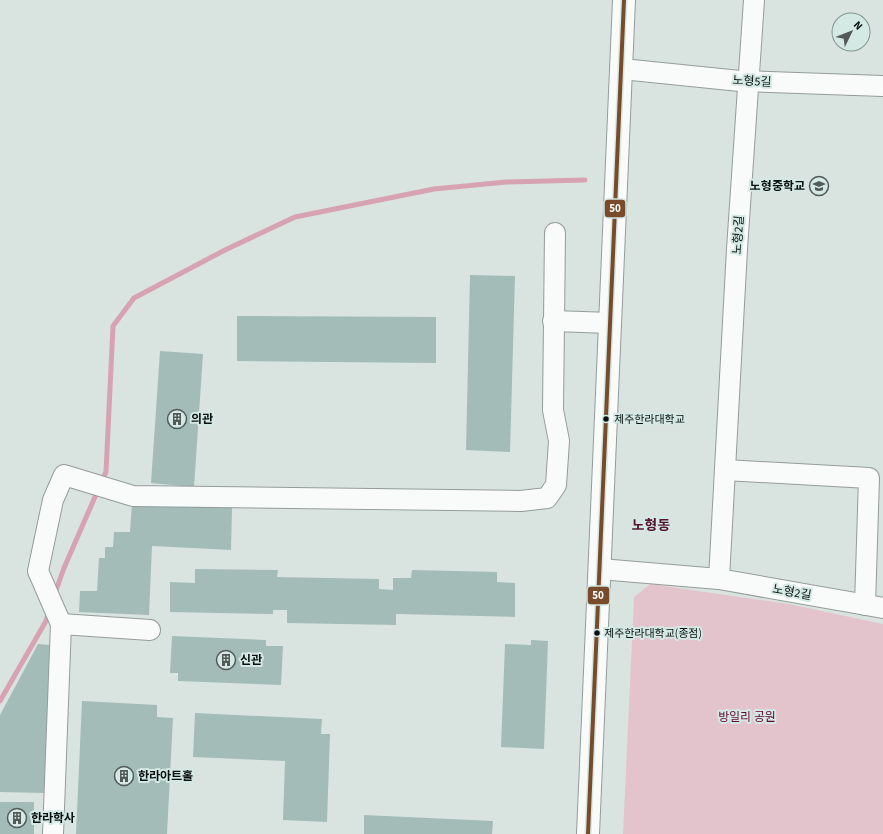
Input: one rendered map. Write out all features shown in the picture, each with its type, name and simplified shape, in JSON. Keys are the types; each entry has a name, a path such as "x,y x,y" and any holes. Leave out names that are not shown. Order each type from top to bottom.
{"main road":[{"path":"588,834 624,0"}],"street":[{"name":"노형2길","path":"719,579 737,249 754,0"},
{"name":"노형5길","path":"622,69 749,81 883,86"},
{"path":"53,834 60,620 38,571 53,500 64,475 133,496 521,501 546,498 556,485 559,441 553,410 555,234"},
{"path":"553,321 611,323"},
{"path":"725,470 869,478 874,607"},
{"name":"노형2길","path":"600,569 719,579 874,607"},
{"path":"60,620 150,630"}],"green space":[{"name":"방일리 공원","path":"650,584 789,604 883,624 883,834 623,834 634,597"}],"building":[{"path":"470,275 515,276 510,452 466,450"},
{"path":"237,316 436,317 436,363 237,361"},
{"name":"의관","path":"160,351 203,354 194,487 151,483"},
{"path":"132,503 232,508 231,550 152,546 149,615 79,612 80,591 97,591 99,558 105,558 105,547 113,547 114,532 130,532"},
{"path":"195,569 278,570 277,577 379,579 379,589 393,590 393,578 411,578 412,570 497,572 497,582 515,583 515,617 396,614 396,625 287,623 287,610 273,610 273,614 170,612 170,582 195,583"},
{"name":"신관","path":"172,636 266,640 266,646 283,646 281,685 178,681 178,673 170,673"},
{"path":"531,640 548,641 544,749 501,747 505,644 531,645"},
{"path":"38,644 50,645 45,793 0,792 0,715"},
{"name":"한라아트홀","path":"82,701 157,705 157,717 173,718 167,834 76,834"},
{"path":"195,713 322,719 321,734 330,734 327,822 283,820 285,761 193,757"},
{"name":"한라학사","path":"0,802 34,802 34,834 0,834"},
{"path":"364,815 493,821 492,834 364,834"}],"waterway":[{"path":"101,483 106,472 113,326 134,298 225,250 295,217 434,189 506,182 585,180"},
{"path":"55,593 64,568 98,490"},
{"path":"0,701 46,621 49,611"}],"transit line":[{"name":"50","path":"588,834 624,0"}],"place":[{"name":"노형중학교","path":"819,186"},
{"name":"의관","path":"177,419"},
{"name":"제주한라대학교","path":"606,419"},
{"name":"제주한라대학교(종점)","path":"597,633"},
{"name":"신관","path":"226,660"},
{"name":"한라아트홀","path":"124,776"},
{"name":"한라학사","path":"17,818"}],"district":[{"name":"노형동","path":"651,525"}]}
